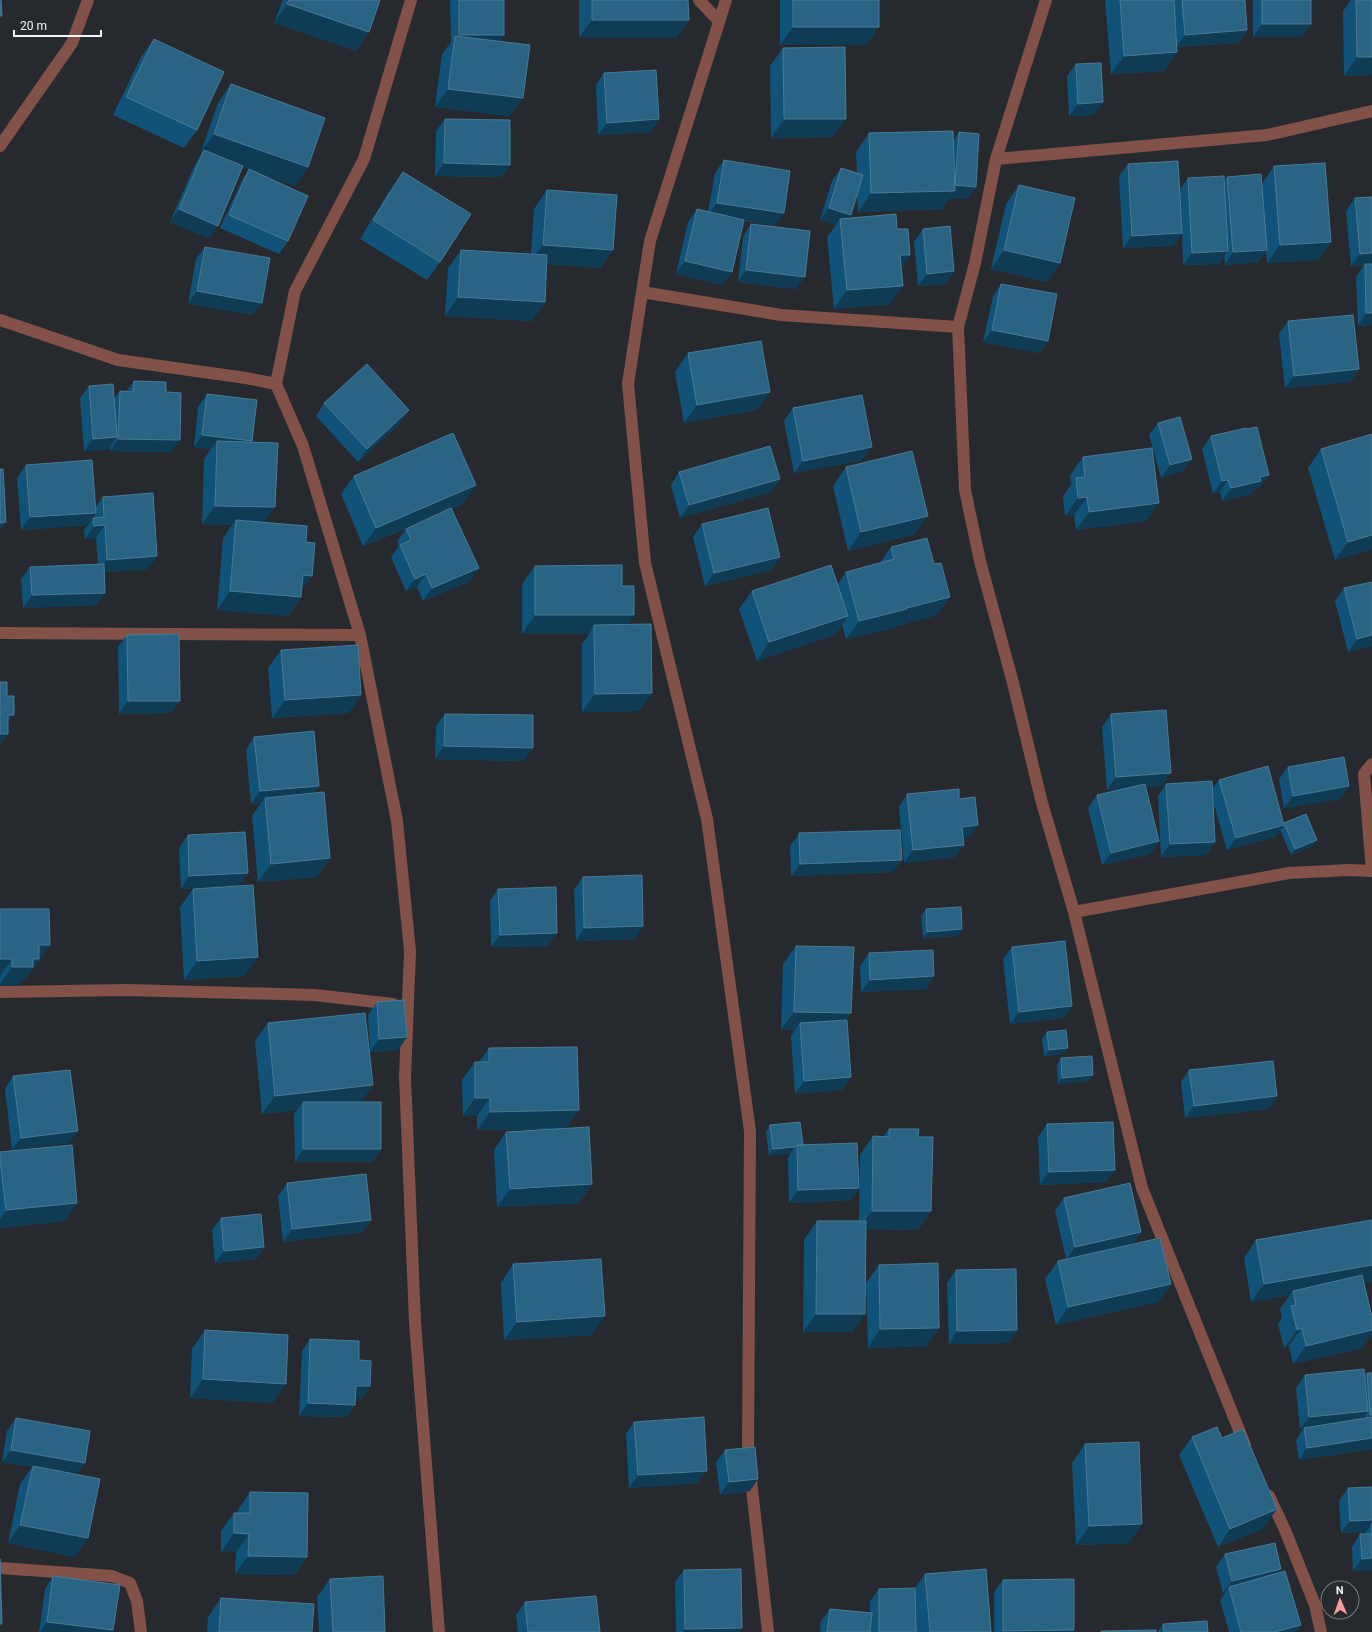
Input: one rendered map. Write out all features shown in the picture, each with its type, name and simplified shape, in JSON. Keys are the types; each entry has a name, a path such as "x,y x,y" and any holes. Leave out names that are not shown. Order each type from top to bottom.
{"street":[{"path":"0,146 72,43 88,0"},
{"path":"411,0 364,159 295,291 276,384 303,446 360,635 398,821 410,950 406,1006 405,1108 415,1322 439,1632"},
{"path":"700,0 719,21"},
{"path":"726,0 650,241 628,384 645,563 707,819 750,1131 748,1453 768,1632"},
{"path":"1046,0 996,159 975,263 958,327 967,497 980,561 1014,683 1042,803 1074,912 1142,1188 1239,1433 1249,1454"},
{"path":"996,159 1267,135 1372,111"},
{"path":"642,292 782,315 958,327"},
{"path":"0,320 118,360 246,378 276,384"},
{"path":"0,633 360,635"},
{"path":"1074,912 1289,873 1349,870 1372,871 1364,774 1372,764"},
{"path":"0,992 128,990 315,995 406,1006"},
{"path":"1265,1489 1285,1530 1315,1605 1321,1632"},
{"path":"0,1568 112,1576 130,1583 137,1601 141,1632"}],"building":[{"path":"1,0 2,16 0,16"},
{"path":"289,0 380,0 369,32 287,4"},
{"path":"459,0 504,0 504,35 459,35"},
{"path":"592,0 688,0 689,20 592,20"},
{"path":"793,0 879,0 879,27 793,27"},
{"path":"1120,0 1174,0 1177,52 1124,56"},
{"path":"1182,0 1245,0 1247,30 1185,35"},
{"path":"1262,0 1311,0 1311,24 1262,24"},
{"path":"1356,0 1372,0 1372,57 1357,57"},
{"path":"455,36 530,45 523,98 448,89"},
{"path":"154,39 224,72 197,130 126,97"},
{"path":"845,47 846,119 784,119 783,48"},
{"path":"1101,63 1103,102 1078,104 1076,64"},
{"path":"656,70 659,119 607,123 604,73"},
{"path":"231,84 325,118 308,167 214,134"},
{"path":"445,119 510,120 510,165 444,163"},
{"path":"953,131 955,191 871,193 869,133"},
{"path":"959,132 979,134 976,187 955,185"},
{"path":"204,150 243,166 218,226 179,209"},
{"path":"724,160 790,171 784,213 717,203"},
{"path":"1178,161 1182,233 1132,236 1128,164"},
{"path":"1325,163 1331,242 1280,245 1274,166"},
{"path":"841,168 863,175 851,215 829,208"},
{"path":"249,169 308,196 288,241 229,215"},
{"path":"403,172 471,214 440,262 373,220"},
{"path":"1261,174 1267,250 1233,252 1227,177"},
{"path":"1224,176 1228,251 1192,253 1188,178"},
{"path":"1019,185 1075,198 1060,263 1004,250"},
{"path":"547,190 617,195 613,250 543,245"},
{"path":"1372,197 1372,253 1360,254 1355,198"},
{"path":"697,209 744,220 732,272 685,261"},
{"path":"896,214 897,229 908,229 910,255 900,255 903,286 847,290 840,219"},
{"path":"751,224 810,231 805,277 746,270"},
{"path":"950,226 954,271 927,274 923,229"},
{"path":"205,247 270,258 262,303 197,291"},
{"path":"461,250 547,255 545,302 458,297"},
{"path":"1365,264 1372,264 1372,313 1366,313"},
{"path":"1001,284 1057,294 1048,341 992,330"},
{"path":"1353,315 1359,369 1294,376 1288,321"},
{"path":"761,341 770,392 697,405 688,353"},
{"path":"367,364 409,410 367,449 324,403"},
{"path":"134,381 166,382 166,392 181,393 180,440 118,439 120,391 133,392"},
{"path":"113,384 117,437 93,439 89,386"},
{"path":"207,394 257,400 252,441 202,435"},
{"path":"862,395 872,447 803,461 793,408"},
{"path":"1180,417 1192,459 1170,465 1158,423"},
{"path":"1257,427 1269,475 1260,477 1261,481 1231,488 1228,480 1222,481 1211,436"},
{"path":"453,433 476,485 376,528 354,476"},
{"path":"1372,434 1372,535 1348,542 1321,449"},
{"path":"217,441 278,443 275,507 215,506"},
{"path":"770,446 780,479 689,505 679,472"},
{"path":"1152,448 1159,503 1089,512 1087,497 1078,498 1076,478 1085,477 1083,457"},
{"path":"912,451 928,516 861,532 846,467"},
{"path":"92,460 96,513 30,517 26,465"},
{"path":"0,469 3,469 6,522 0,523"},
{"path":"153,493 157,556 107,560 105,525 94,526 93,518 104,517 103,497"},
{"path":"451,508 479,568 432,588 426,574 415,579 400,545 411,540 406,529"},
{"path":"768,508 780,557 714,573 702,524"},
{"path":"236,520 307,526 306,542 315,543 312,576 303,575 301,597 230,591"},
{"path":"927,538 934,564 941,563 950,597 859,621 846,572 894,559 891,547"},
{"path":"104,564 105,593 32,595 30,567"},
{"path":"622,565 622,586 634,586 634,615 535,615 535,566"},
{"path":"831,565 848,616 769,642 752,591"},
{"path":"1372,582 1372,635 1357,639 1344,588"},
{"path":"651,624 652,693 595,694 594,625"},
{"path":"179,634 180,701 128,701 127,635"},
{"path":"358,645 361,695 285,700 281,650"},
{"path":"0,682 7,682 7,696 14,696 14,715 8,715 8,734 0,734"},
{"path":"1166,710 1171,773 1116,777 1111,714"},
{"path":"445,714 533,715 533,748 444,746"},
{"path":"314,731 319,786 260,791 254,737"},
{"path":"1344,757 1349,786 1293,796 1288,767"},
{"path":"1268,766 1284,825 1236,838 1219,780"},
{"path":"1212,781 1215,842 1170,844 1166,784"},
{"path":"1145,784 1159,841 1111,853 1097,795"},
{"path":"959,789 959,799 975,797 978,825 962,827 964,845 913,850 907,794"},
{"path":"324,792 330,858 271,864 265,798"},
{"path":"1306,814 1317,840 1295,849 1284,823"},
{"path":"900,830 902,860 800,864 799,833"},
{"path":"245,832 248,873 189,876 188,835"},
{"path":"642,875 643,926 584,928 583,877"},
{"path":"253,885 258,957 197,961 193,889"},
{"path":"556,887 557,933 500,935 498,889"},
{"path":"961,907 962,929 927,932 926,909"},
{"path":"0,909 49,909 50,945 39,945 39,959 33,959 33,967 12,967 12,959 0,959"},
{"path":"1065,941 1072,1006 1019,1012 1012,947"},
{"path":"796,946 854,947 851,1013 794,1012"},
{"path":"933,950 934,976 870,980 869,953"},
{"path":"404,1000 407,1037 379,1039 377,1002"},
{"path":"365,1013 373,1085 275,1096 268,1023"},
{"path":"847,1020 851,1077 804,1081 800,1023"},
{"path":"1066,1030 1068,1048 1049,1050 1047,1032"},
{"path":"577,1047 579,1110 490,1112 490,1098 475,1098 475,1062 489,1062 489,1048"},
{"path":"1092,1056 1093,1075 1062,1078 1061,1058"},
{"path":"1273,1061 1277,1096 1194,1106 1189,1070"},
{"path":"70,1070 78,1131 21,1138 13,1076"},
{"path":"303,1102 381,1102 381,1149 303,1149"},
{"path":"800,1122 803,1145 773,1149 770,1125"},
{"path":"1113,1122 1115,1170 1049,1172 1047,1124"},
{"path":"589,1127 592,1184 510,1189 506,1132"},
{"path":"889,1129 919,1129 918,1137 933,1137 931,1211 872,1211 873,1136 889,1137"},
{"path":"857,1143 859,1188 798,1190 797,1145"},
{"path":"72,1145 77,1203 6,1210 0,1152"},
{"path":"366,1174 371,1220 292,1229 287,1183"},
{"path":"1130,1183 1141,1232 1075,1247 1064,1198"},
{"path":"261,1214 264,1247 224,1251 221,1218"},
{"path":"1372,1220 1372,1265 1264,1284 1256,1240"},
{"path":"817,1221 866,1221 865,1314 816,1314"},
{"path":"1160,1238 1171,1284 1068,1307 1058,1261"},
{"path":"601,1259 605,1316 517,1322 513,1264"},
{"path":"938,1263 939,1328 880,1329 879,1265"},
{"path":"1016,1269 1017,1330 957,1331 956,1270"},
{"path":"1362,1275 1372,1317 1372,1330 1306,1346 1302,1328 1297,1330 1291,1306 1296,1305 1293,1291"},
{"path":"205,1330 288,1335 286,1384 203,1379"},
{"path":"310,1339 359,1341 359,1360 371,1361 370,1386 356,1386 355,1405 308,1403"},
{"path":"1364,1369 1368,1411 1309,1417 1305,1375"},
{"path":"1367,1373 1372,1373 1372,1415 1370,1415"},
{"path":"704,1417 707,1471 638,1475 634,1422"},
{"path":"1372,1417 1372,1438 1307,1448 1304,1428"},
{"path":"16,1418 90,1431 85,1463 11,1450"},
{"path":"1217,1427 1222,1438 1243,1429 1277,1509 1230,1529 1192,1437"},
{"path":"1139,1442 1142,1524 1089,1526 1085,1444"},
{"path":"755,1447 758,1479 729,1482 725,1450"},
{"path":"33,1466 100,1479 88,1538 20,1525"},
{"path":"1372,1487 1372,1520 1350,1521 1348,1488"},
{"path":"250,1492 308,1493 307,1557 248,1556 249,1534 234,1533 234,1513 250,1513"},
{"path":"1360,1534 1372,1534 1372,1558 1362,1559"},
{"path":"1275,1543 1281,1569 1232,1581 1225,1554"},
{"path":"0,1559 2,1624 0,1624"},
{"path":"741,1569 742,1628 685,1629 684,1570"},
{"path":"986,1569 991,1632 930,1632 925,1574"},
{"path":"1285,1571 1301,1625 1275,1632 1241,1632 1229,1587"},
{"path":"53,1576 120,1585 113,1630 47,1622"},
{"path":"383,1576 385,1632 333,1632 330,1579"},
{"path":"1074,1579 1074,1630 1003,1631 1003,1580"},
{"path":"915,1588 916,1632 879,1632 879,1589"},
{"path":"596,1596 600,1632 528,1632 525,1602"},
{"path":"221,1598 314,1604 312,1632 219,1632"},
{"path":"830,1609 872,1613 870,1632 827,1632"},
{"path":"1207,1621 1208,1632 1164,1632 1163,1624"},
{"path":"1156,1630 1156,1632 1101,1632 1101,1631"}]}
